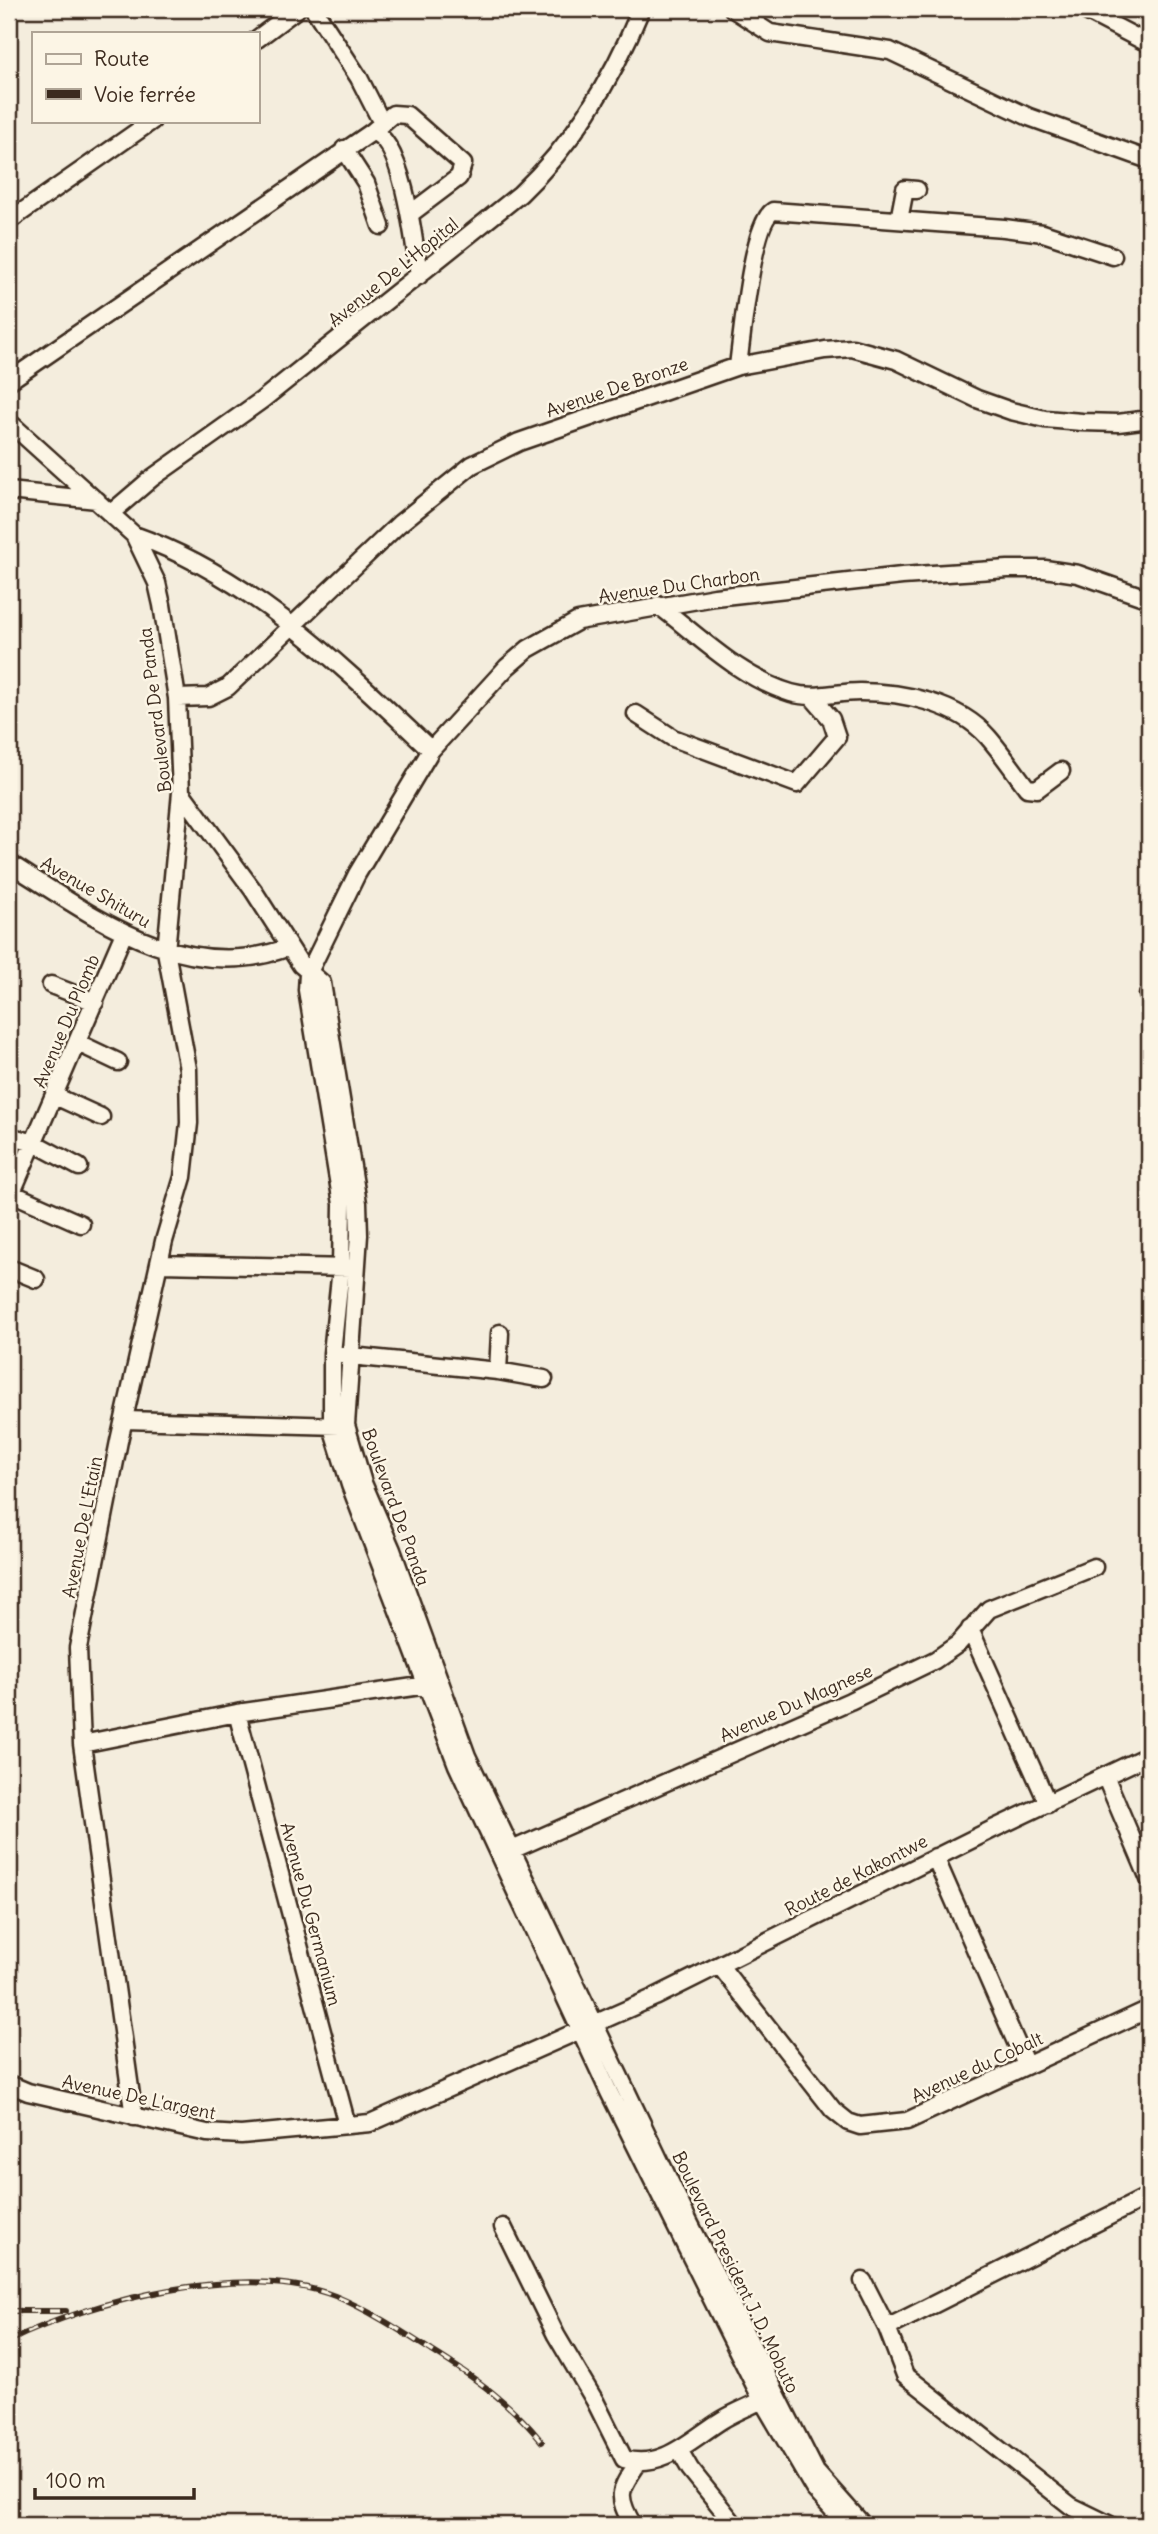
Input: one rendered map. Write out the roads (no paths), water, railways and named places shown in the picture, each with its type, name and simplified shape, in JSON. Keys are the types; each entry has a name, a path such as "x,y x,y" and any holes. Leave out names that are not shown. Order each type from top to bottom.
{"street":[{"path":"259,38 297,9"},
{"path":"314,9 359,78 379,133 393,157 410,214 419,276"},
{"name":"Avenue De L'Hopital","path":"111,513 152,478 262,400 496,215 556,157 609,78 641,9"},
{"path":"733,9 770,33 890,51 1049,125 1149,160"},
{"path":"1082,9 1149,44"},
{"path":"9,381 393,114 407,115 460,159 464,168 441,193 410,214"},
{"path":"9,221 151,122"},
{"path":"344,149 366,183 381,226"},
{"path":"899,220 905,189 917,190"},
{"path":"738,366 756,245 766,215 782,209 1043,233 1113,256"},
{"name":"Avenue De Bronze","path":"177,698 220,693 239,679 399,524 485,456 598,412 738,366 825,350 852,348 896,360 977,400 1011,411 1045,419 1082,422 1118,423 1149,419"},
{"name":"Boulevard De Panda","path":"9,422 134,534 156,583 177,698 181,792 253,890 308,974 322,983 325,1044 358,1203 349,1268 332,1353 339,1426 392,1550 457,1765 507,1853 587,2027"},
{"path":"9,491 97,500"},
{"path":"134,534 197,561 292,625 431,750"},
{"name":"Avenue Du Charbon","path":"308,974 357,874 431,750 498,677 528,649 579,621 658,605 902,576 1008,569 1078,574 1149,598"},
{"path":"658,605 735,666 763,682 813,698 876,692 939,705 955,711 987,735 1027,788 1037,789 1061,771"},
{"path":"636,713 673,738 797,784 837,737 831,719 813,698"},
{"name":"Avenue De L'Etain","path":"134,2117 82,1744 78,1648 125,1420 160,1264 183,1177 189,1124 188,1069 166,951 181,792"},
{"name":"Avenue Shituru","path":"9,863 124,933 166,951 225,961 261,956 289,947"},
{"name":"Avenue Du Plomb","path":"10,1195 124,933"},
{"path":"51,985 95,1002"},
{"path":"78,1043 118,1062"},
{"path":"55,1096 101,1117"},
{"path":"9,1136 34,1143 79,1167"},
{"path":"10,1195 81,1224"},
{"path":"160,1264 349,1268"},
{"path":"9,1268 36,1279"},
{"name":"Boulevard De Panda","path":"339,1426 351,1357 349,1268"},
{"path":"498,1371 500,1333"},
{"path":"332,1353 498,1371 544,1379"},
{"path":"125,1420 339,1426"},
{"name":"Avenue Du Magnese","path":"507,1853 850,1701 935,1660 958,1644 989,1609 1094,1567"},
{"path":"970,1629 1048,1804"},
{"path":"82,1744 237,1713 432,1684"},
{"name":"Avenue Du Germanium","path":"237,1713 347,2125"},
{"name":"Route de Kakontwe","path":"587,2027 720,1966 935,1857 1106,1778 1149,1755"},
{"path":"1106,1778 1149,1878"},
{"path":"935,1857 1026,2065"},
{"name":"Avenue du Cobalt","path":"720,1966 832,2110 848,2122 860,2126 907,2121 1149,2009"},
{"name":"Avenue De L'argent","path":"9,2084 28,2092 206,2133 241,2135 370,2123 388,2118 587,2027"},
{"name":"Boulevard President J. D. Mobuto","path":"587,2027 721,2301 816,2472 863,2525"},
{"path":"887,2328 1149,2196"},
{"path":"503,2227 556,2335 595,2401 624,2459 638,2463 652,2462 679,2449 724,2419 762,2400"},
{"path":"863,2281 887,2328 905,2375 1071,2505 1110,2525"},
{"name":"Boulevard President J. D. Mobuto","path":"721,2301 762,2400 814,2489 847,2525"},
{"path":"679,2449 690,2469 735,2525"},
{"path":"633,2525 620,2498 623,2484 638,2463"}],"railway":[{"path":"9,2341 82,2312 169,2290 258,2282 299,2286 335,2296 397,2328 505,2403 542,2442"},
{"path":"9,2311 66,2311"}]}
